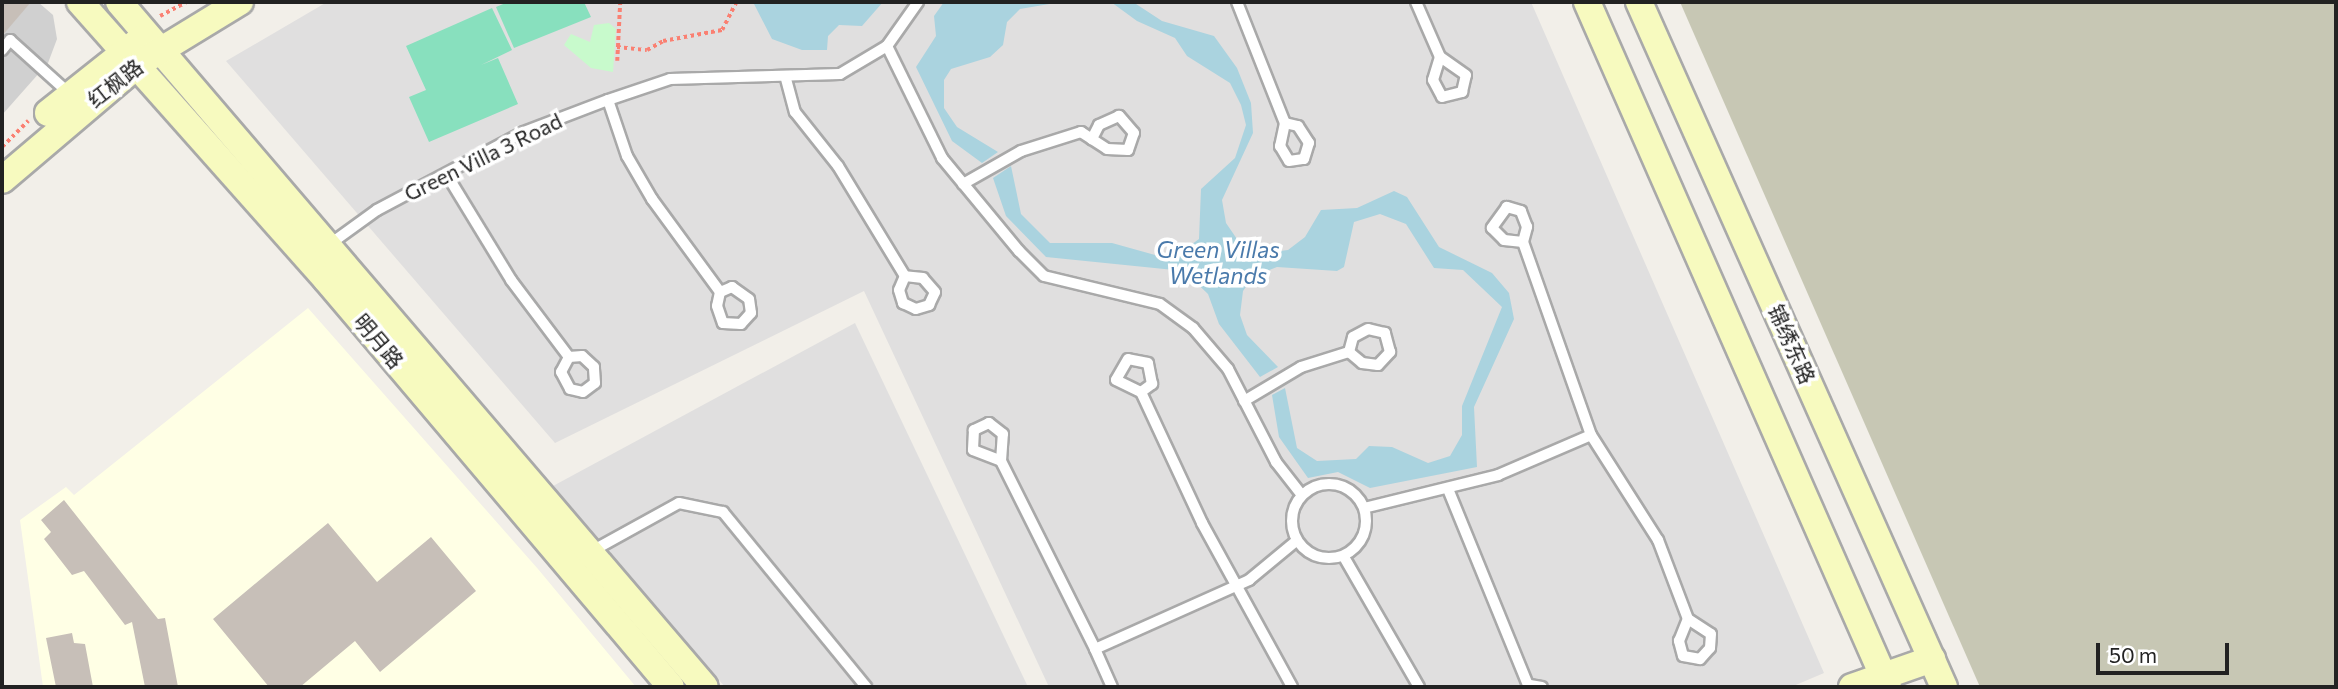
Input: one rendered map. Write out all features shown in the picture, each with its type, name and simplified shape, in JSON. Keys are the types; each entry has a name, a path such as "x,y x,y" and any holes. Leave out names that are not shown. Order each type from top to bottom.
{"street":[{"name":"明月路","path":"80,2 133,56 671,687"},
{"name":"明月路","path":"119,2 155,40 330,244 705,687"},
{"name":"红枫路","path":"2,158 70,94 133,56 208,2"},
{"name":"红枫路","path":"155,40 240,2"},
{"path":"1587,2 1885,681"},
{"name":"锦绣东路","path":"1639,2 1944,687"},
{"name":"红枫路","path":"2,180 133,56"},
{"path":"1852,687 1885,681 1932,659"}],"lane":[{"name":"Green Villa 3 Road","path":"330,244 377,210 524,132 670,79 730,75 786,79 840,74 887,46 918,2"},
{"path":"1237,2 1285,123"},
{"path":"1416,2 1440,57"},
{"path":"2,50 10,40 70,94"},
{"path":"887,46 942,158 1044,276 1160,304 1193,328 1228,369 1244,401 1300,493"},
{"path":"786,79 795,112 838,166 905,276"},
{"path":"608,100 627,156 652,199 720,292"},
{"path":"963,184 1021,150 1081,132 1092,139"},
{"path":"447,174 511,280 569,357"},
{"path":"1523,242 1591,435 1658,540 1688,620"},
{"path":"1244,401 1301,367 1349,352"},
{"path":"1141,392 1202,523 1292,687"},
{"path":"1368,507 1498,475 1591,435"},
{"path":"1001,461 1112,687"},
{"path":"1322,483 1349,489 1368,507 1365,536 1344,557 1312,556 1295,542 1291,514 1300,493 1322,483"},
{"path":"1448,489 1530,686 1542,687"},
{"path":"592,551 679,503 723,512 866,687"},
{"path":"1095,649 1238,585 1295,542"},
{"path":"1344,557 1419,687"}],"path":[{"path":"617,61 620,2"},
{"path":"617,47 647,50 663,41 722,30 736,2"}],"shaded area":[{"path":"2,2 38,2 53,15 57,39 48,63 2,115"},
{"path":"327,2 1531,2 1824,673 1791,687 1049,687 864,291 555,443 226,61"},
{"path":"1680,2 2336,2 2336,687 1980,687"},
{"path":"308,308 538,569 636,687 43,687 20,520 66,487 74,495"},
{"path":"855,323 1028,687 725,687 553,486"}],"green space":[{"path":"508,2 584,2 591,17 514,48 496,7"},
{"path":"492,8 512,50 481,65 498,58 518,104 429,142 409,97 426,90 406,46"},
{"path":"609,23 616,29 613,72 591,68 564,45 571,34 590,42 594,25"}],"water":[{"path":"753,2 883,2 862,26 839,25 828,36 827,50 802,50 772,39"},
{"path":"944,2 1061,2 1020,9 1007,22 1003,45 990,57 951,69 944,80 944,108 957,127 998,152 982,163 952,141 916,67 936,36 934,16"},
{"name":"Green Villas Wetlands","path":"1111,2 1133,2 1162,21 1214,36 1237,68 1251,103 1253,133 1222,200 1226,223 1239,242 1264,253 1288,250 1305,237 1321,210 1357,208 1394,191 1407,197 1439,247 1492,273 1509,293 1514,319 1474,407 1477,467 1370,488 1338,472 1308,478 1279,437 1272,395 1285,388 1297,448 1317,461 1356,459 1369,446 1392,447 1428,463 1450,456 1462,435 1462,406 1502,307 1463,270 1434,268 1406,224 1380,214 1354,222 1344,267 1337,271 1277,267 1254,276 1243,291 1240,315 1247,335 1278,367 1260,377 1219,324 1208,294 1184,271 1046,257 1006,216 993,178 1011,166 1021,214 1050,243 1112,243 1155,255 1181,252 1199,239 1201,189 1235,158 1246,125 1241,105 1230,83 1187,56 1175,38 1137,21"}],"building":[{"path":"2,2 31,2 2,36"},
{"path":"64,500 158,619 165,618 178,687 145,687 132,622 125,625 84,571 72,575 44,539 51,532 41,520"},
{"path":"328,523 377,582 431,537 476,591 380,672 355,641 300,687 269,687 213,619"},
{"path":"72,633 74,643 85,644 93,687 56,687 46,638"}]}
